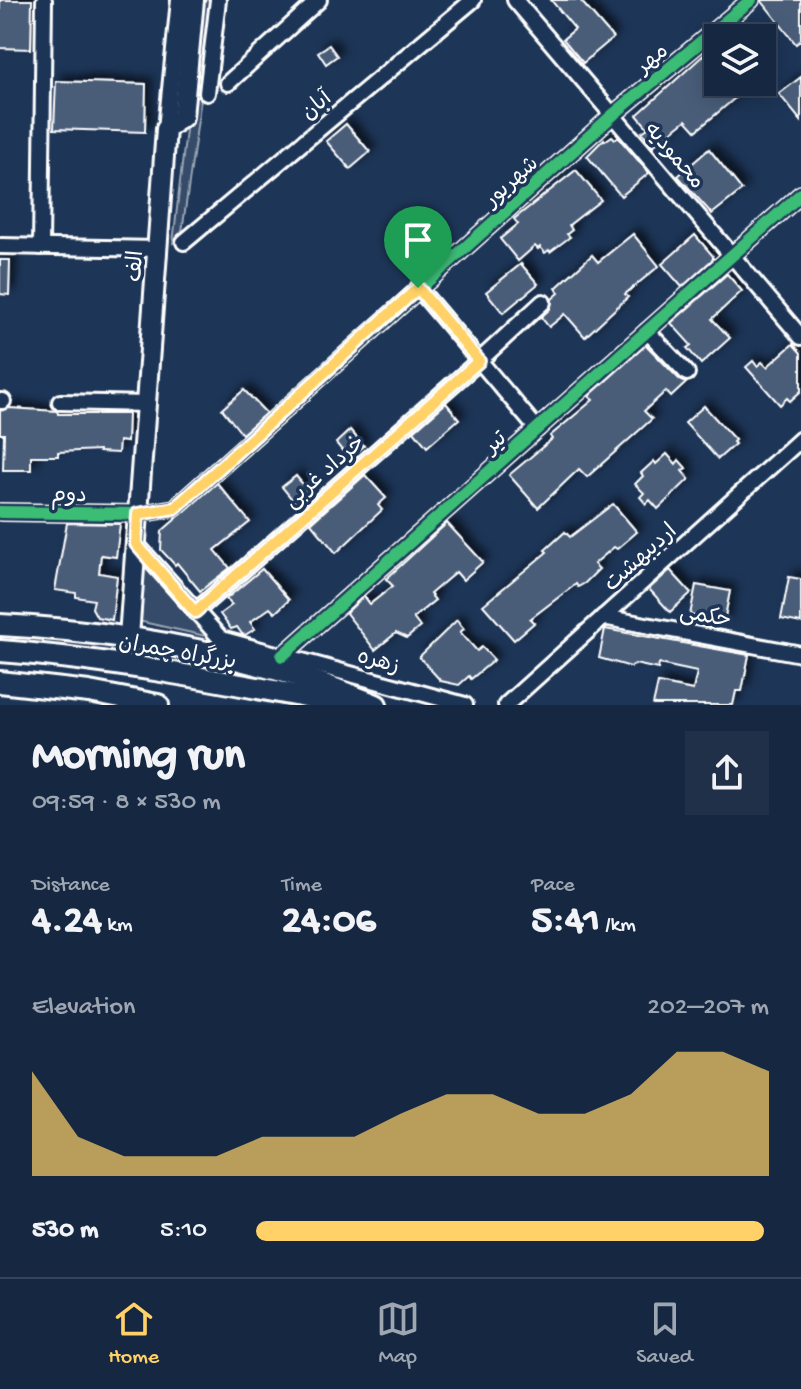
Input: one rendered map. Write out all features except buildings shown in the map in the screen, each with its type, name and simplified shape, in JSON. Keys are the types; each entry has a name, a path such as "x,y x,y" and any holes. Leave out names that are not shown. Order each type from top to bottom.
{"highway":[{"path":"0,625 129,637 273,669 376,705"},
{"name":"بزرگراه چمران","path":"0,651 68,656 156,669 347,705"},
{"path":"0,682 89,692 158,705"}],"main road":[{"name":"الف","path":"129,637 166,129 183,117 194,0"}],"street":[{"path":"41,247 44,0"},
{"path":"166,129 179,0"},
{"path":"207,93 218,0"},
{"path":"228,83 319,0"},
{"name":"آبان","path":"184,242 473,0"},
{"name":"محمودیه","path":"515,0 732,256 796,319 801,337"},
{"name":"مهر","path":"614,114 751,0"},
{"name":"شهریور","path":"138,514 175,508 614,114"},
{"name":"تیر","path":"282,656 801,194"},
{"path":"0,246 158,249"},
{"path":"418,288 537,429"},
{"name":"خرداد غربی","path":"195,612 543,302"},
{"path":"647,331 687,373"},
{"path":"60,402 147,404"},
{"name":"اردیبهشت","path":"506,705 801,439"},
{"name":"دوم","path":"0,512 138,514"},
{"path":"136,544 221,639 282,656"},
{"name":"حکمی","path":"603,617 801,654"},
{"name":"زهره","path":"282,656 465,705"}],"shaded area":[{"path":"201,0 215,0 181,239 173,243"},
{"path":"139,558 210,637 138,621"}],"cycle path":[{"path":"0,512 138,514 175,508 614,114 751,0"},
{"path":"282,656 801,194"}],"route":[{"path":"418,288 479,361 195,612 136,544 138,514 175,508 418,288"}]}
